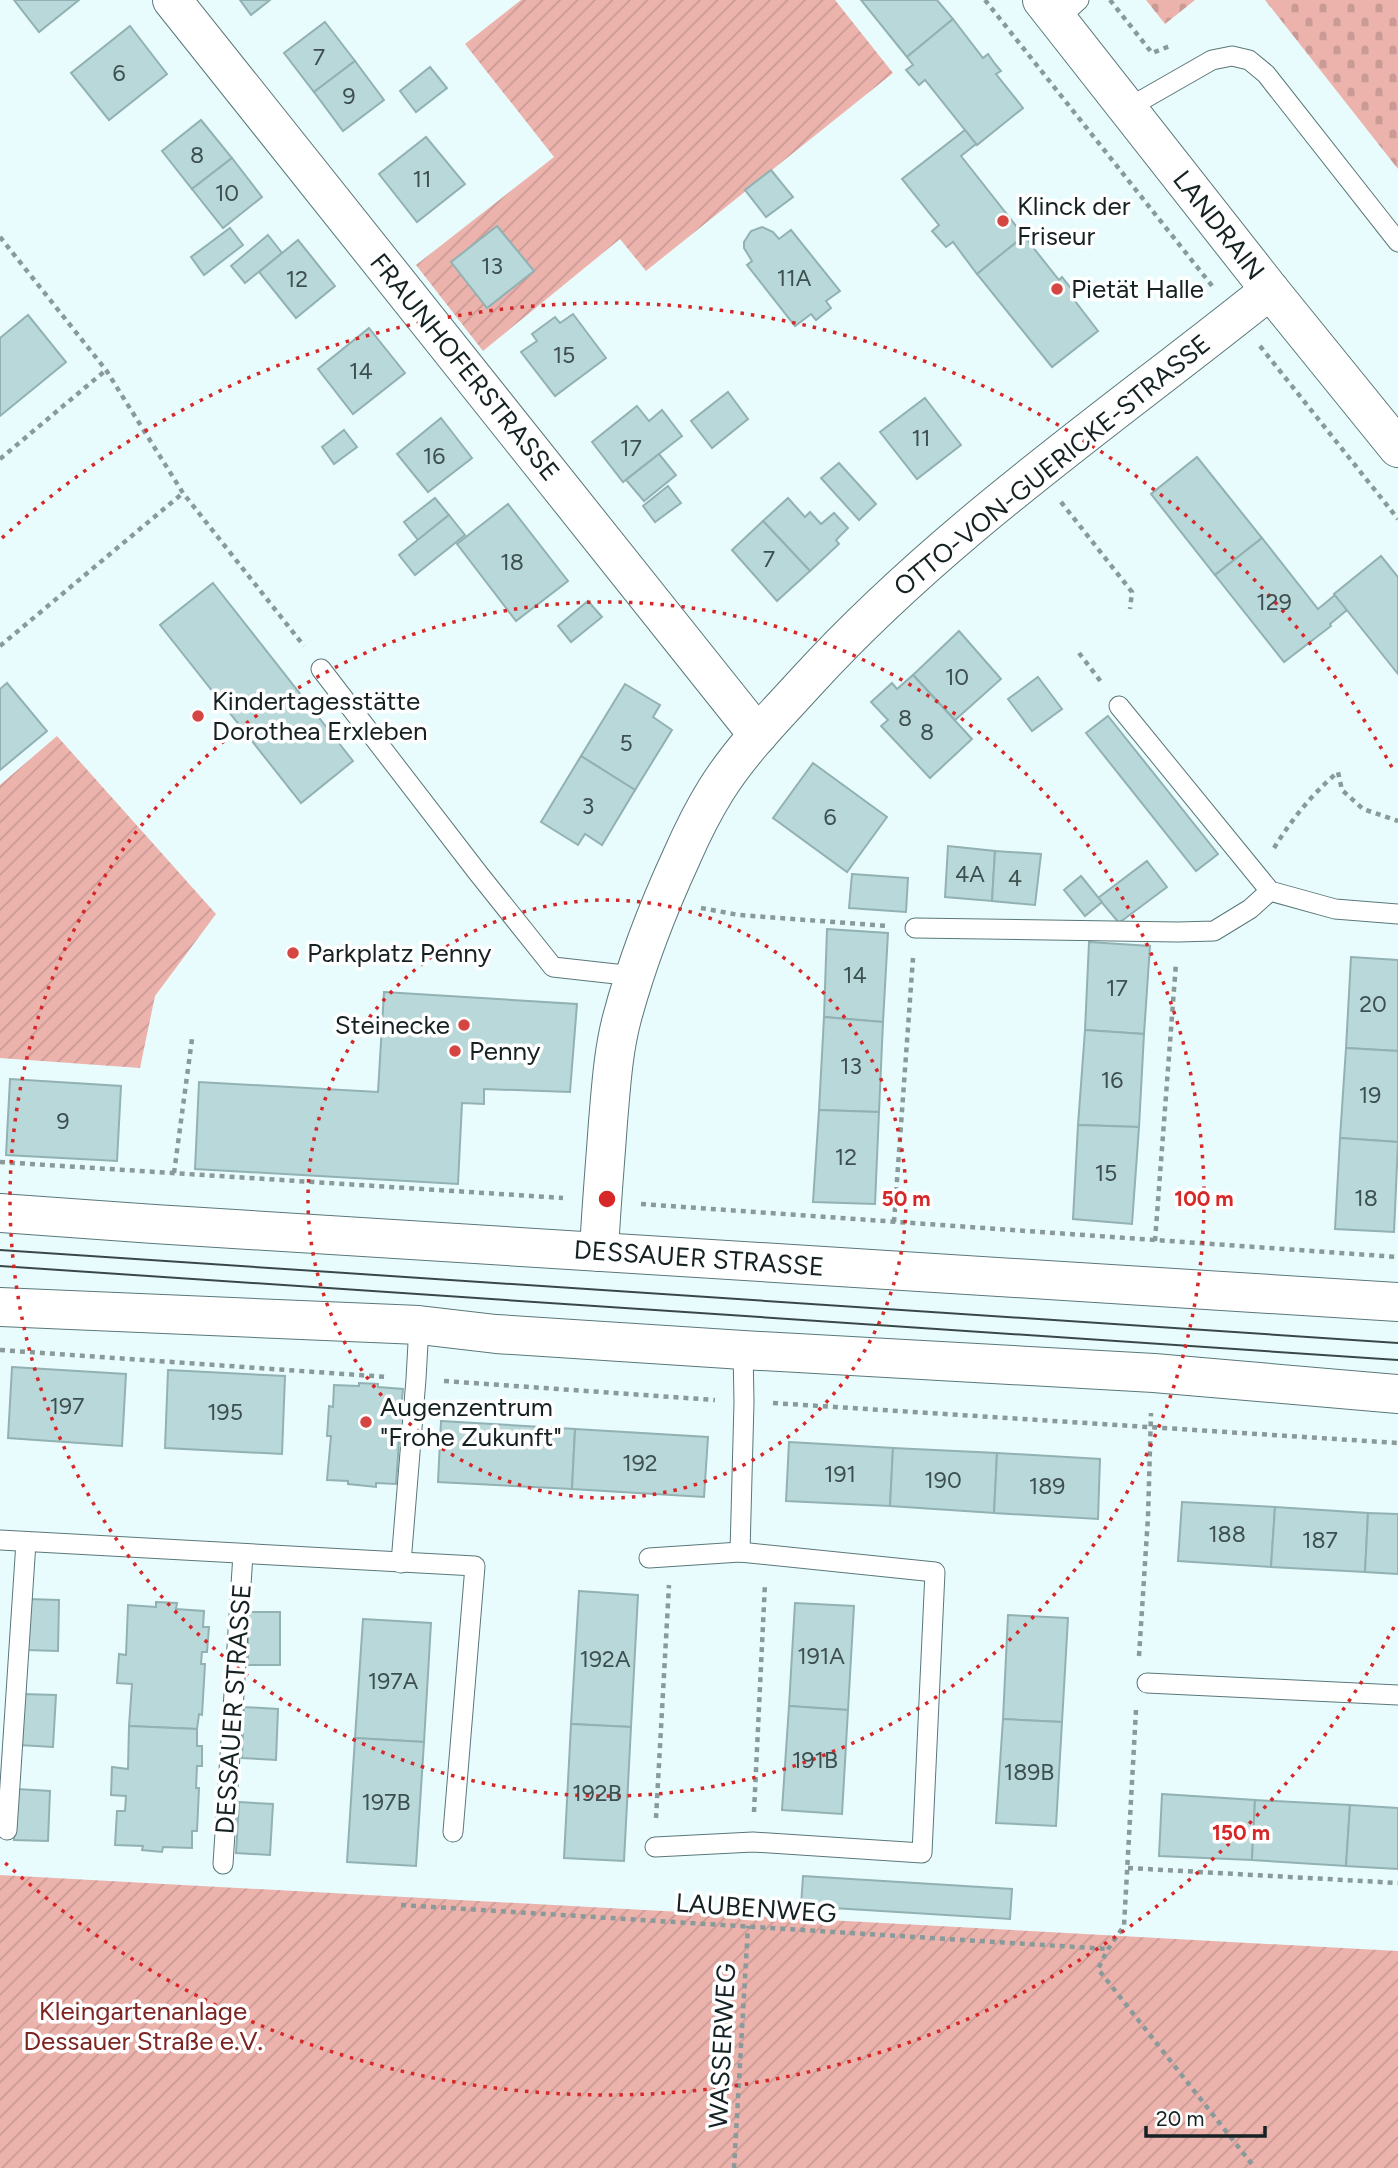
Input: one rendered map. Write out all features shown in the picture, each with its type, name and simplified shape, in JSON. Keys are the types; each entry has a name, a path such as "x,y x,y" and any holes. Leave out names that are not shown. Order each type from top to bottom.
{"main road":[{"name":"FRAUNHOFERSTRASSE","path":"172,0 758,735"},
{"name":"LANDRAIN","path":"1060,6 1128,108 1398,448"},
{"name":"OTTO-VON-GUERICKE-STRASSE","path":"599,1252 611,1083 621,1022 661,901 717,788 758,735 841,643 948,544 1270,290"},
{"name":"DESSAUER STRASSE","path":"0,1213 1398,1302"},
{"path":"0,1307 419,1325 496,1334 1154,1373 1398,1394"}],"lane":[{"path":"1128,108 1212,60 1232,56 1249,60 1266,74 1398,242"},
{"path":"321,669 553,967 634,976"},
{"path":"1113,698 1270,891 1335,909 1398,914"},
{"path":"915,928 1214,931 1250,909 1270,891"},
{"path":"401,1563 419,1325"},
{"path":"740,1552 743,1350"},
{"name":"DESSAUER STRASSE","path":"0,1540 475,1566 453,1832"},
{"path":"7,1830 26,1542"},
{"path":"649,1558 740,1552 935,1572 922,1853 753,1842 655,1847"},
{"name":"DESSAUER STRASSE","path":"223,1864 243,1554"},
{"path":"1142,1679 1398,1695"}],"path":[{"path":"0,237 106,370 183,493 321,669"},
{"path":"0,459 106,370"},
{"path":"0,646 183,493"},
{"path":"1059,498 1132,592 1130,610"},
{"path":"1079,653 1113,698"},
{"path":"1253,869 1270,855 1291,821 1315,792 1338,772 1342,790 1363,809 1398,821"},
{"path":"661,901 738,915 915,928 894,1222"},
{"path":"1155,1241 1178,932"},
{"path":"174,1172 192,1039"},
{"path":"0,1162 602,1200 1398,1257"},
{"path":"0,1350 744,1402 1398,1443"},
{"path":"1154,1373 1142,1679 1124,1926 1098,1969 1255,2168"},
{"path":"753,1842 766,1555"},
{"path":"655,1847 671,1556"},
{"path":"1128,1868 1398,1883"},
{"name":"LAUBENWEG","path":"401,1905 1108,1949"},
{"name":"WASSERWEG","path":"734,2168 748,1926"}],"green space":[{"path":"521,0 835,0 893,73 646,271 620,239 483,351 416,265 554,157 465,44"},
{"path":"1146,0 1195,0 1165,24"},
{"path":"1265,0 1398,0 1398,169"},
{"path":"57,736 216,914 155,996 140,1068 0,1058 0,785"},
{"name":"Kleingartenanlage Dessauer Straße e.V.","path":"0,1875 1398,1951 1398,2168 0,2168"}],"building":[{"path":"14,0 79,0 39,32"},
{"path":"240,0 270,0 251,15"},
{"path":"861,0 937,0 953,19 907,57"},
{"path":"953,19 983,58 988,54 1001,71 996,74 1023,108 977,145 925,80 919,85 906,70 913,65 907,57"},
{"path":"325,22 355,61 314,92 284,53"},
{"path":"130,26 167,74 109,120 71,73"},
{"path":"355,61 384,100 343,131 314,92"},
{"path":"430,67 447,88 416,112 400,91"},
{"path":"201,120 232,158 192,189 162,151"},
{"path":"965,130 976,144 961,156 1024,236 977,274 953,242 946,247 932,231 939,225 902,179"},
{"path":"426,137 465,184 417,222 379,174"},
{"path":"232,158 262,197 223,228 192,189"},
{"path":"771,170 793,197 766,217 745,190"},
{"path":"497,226 534,271 487,308 451,262"},
{"path":"762,227 773,232 779,239 791,230 840,291 826,301 831,308 816,320 811,314 795,326 747,265 752,261 744,248 744,242 751,231"},
{"path":"230,228 243,245 204,275 191,257"},
{"path":"268,235 282,253 245,283 231,266"},
{"path":"1024,236 1059,280 1062,277 1076,295 1072,297 1098,331 1052,367 977,274"},
{"path":"298,240 335,286 296,318 259,272"},
{"path":"573,314 606,358 555,396 521,352 537,341 532,334 555,317 560,323"},
{"path":"28,315 66,362 0,416 0,338"},
{"path":"369,328 405,373 353,414 318,369"},
{"path":"728,392 748,419 712,448 691,421"},
{"path":"925,398 961,445 917,479 880,432"},
{"path":"637,406 649,421 662,410 682,436 623,482 592,442"},
{"path":"441,418 472,458 428,492 397,454"},
{"path":"344,430 357,447 334,464 322,447"},
{"path":"659,454 676,475 644,501 626,480"},
{"path":"1197,457 1262,538 1215,575 1151,494"},
{"path":"839,463 876,504 859,520 821,478"},
{"path":"668,486 681,503 655,522 643,506"},
{"path":"435,498 449,515 418,540 404,522"},
{"path":"788,498 805,517 810,512 821,524 834,513 848,528 836,540 839,544 810,571 763,521"},
{"path":"508,504 568,581 516,621 457,544"},
{"path":"449,515 465,535 415,575 399,555"},
{"path":"763,521 810,571 777,601 732,550"},
{"path":"1262,538 1318,609 1335,595 1347,610 1330,624 1331,626 1284,662 1215,575"},
{"path":"1381,556 1398,577 1398,674 1334,594"},
{"path":"213,583 353,761 301,803 160,625"},
{"path":"588,601 602,617 571,642 558,626"},
{"path":"959,631 1001,679 955,720 913,675"},
{"path":"913,675 972,739 930,778 881,726 888,720 871,702 892,683 897,689"},
{"path":"1038,677 1062,709 1032,731 1008,699"},
{"path":"7,683 47,731 0,770 0,689"},
{"path":"625,684 660,705 653,717 672,730 635,790 581,756"},
{"path":"1108,716 1218,854 1196,871 1086,733"},
{"path":"581,756 635,790 602,845 585,834 578,845 541,822"},
{"path":"813,763 887,817 847,872 773,818"},
{"path":"948,846 995,851 992,901 945,897"},
{"path":"995,851 1041,854 1035,905 992,901"},
{"path":"1147,861 1167,887 1119,923 1098,898"},
{"path":"852,874 908,878 906,912 849,908"},
{"path":"1081,876 1102,902 1085,916 1064,890"},
{"path":"827,929 888,933 883,1022 824,1017"},
{"path":"1089,942 1150,946 1144,1034 1085,1030"},
{"path":"1351,957 1398,960 1398,1051 1346,1048"},
{"path":"384,992 577,1004 570,1092 484,1089 484,1104 462,1103 458,1184 195,1169 199,1082 378,1092"},
{"path":"824,1017 883,1022 879,1112 819,1110"},
{"path":"1085,1030 1144,1034 1139,1127 1078,1125"},
{"path":"1346,1048 1398,1051 1398,1142 1340,1138"},
{"path":"10,1079 121,1086 117,1161 6,1155"},
{"path":"819,1110 879,1112 875,1204 813,1202"},
{"path":"1078,1125 1139,1127 1132,1224 1073,1219"},
{"path":"1340,1138 1398,1142 1394,1232 1335,1229"},
{"path":"12,1367 126,1374 122,1446 8,1438"},
{"path":"168,1370 285,1376 282,1454 165,1448"},
{"name":"Augenzentrum \"Frohe Zukunft\"","path":"359,1383 403,1389 403,1442 399,1442 396,1484 376,1483 376,1487 327,1480 331,1436 327,1436 329,1406 333,1407 334,1385 359,1386"},
{"path":"441,1421 575,1429 572,1489 438,1482"},
{"path":"575,1429 708,1437 704,1497 572,1489"},
{"path":"789,1442 893,1448 890,1506 786,1501"},
{"path":"893,1448 997,1453 994,1513 890,1506"},
{"path":"997,1453 1100,1459 1098,1519 994,1513"},
{"path":"1182,1502 1275,1507 1271,1567 1178,1561"},
{"path":"1275,1507 1368,1513 1365,1572 1271,1567"},
{"path":"1368,1513 1398,1514 1398,1574 1365,1572"},
{"path":"579,1591 638,1595 631,1727 571,1724"},
{"path":"28,1599 59,1600 58,1651 26,1650"},
{"path":"156,1602 177,1603 176,1609 204,1611 203,1627 209,1627 207,1652 202,1652 201,1664 205,1664 202,1715 199,1714 197,1729 129,1726 132,1684 117,1683 119,1654 126,1655 128,1605 156,1607"},
{"path":"795,1603 854,1606 848,1710 789,1706"},
{"path":"248,1612 280,1612 280,1665 248,1665"},
{"path":"1008,1615 1068,1618 1062,1722 1003,1719"},
{"path":"363,1619 431,1623 424,1742 355,1738"},
{"path":"22,1694 56,1695 53,1747 19,1745"},
{"path":"789,1706 848,1710 842,1814 782,1810"},
{"path":"244,1707 278,1709 276,1760 242,1758"},
{"path":"1003,1719 1062,1722 1056,1826 996,1823"},
{"path":"571,1724 631,1727 624,1861 564,1858"},
{"path":"129,1726 197,1729 197,1746 202,1746 202,1766 197,1766 197,1831 192,1831 192,1848 163,1847 162,1852 142,1850 143,1846 115,1845 117,1811 125,1811 126,1796 111,1795 112,1767 128,1769"},
{"path":"355,1738 424,1742 416,1866 347,1862"},
{"path":"17,1789 50,1791 48,1841 14,1840"},
{"path":"1162,1794 1255,1800 1252,1860 1159,1856"},
{"path":"1255,1800 1350,1805 1346,1866 1252,1860"},
{"path":"239,1802 273,1804 270,1855 236,1853"},
{"path":"1350,1805 1398,1808 1398,1869 1346,1866"},
{"path":"803,1876 1012,1889 1010,1919 801,1906"}],"tram line":[{"path":"0,1250 1398,1343"},
{"path":"0,1266 1398,1360"}],"place":[{"name":"Klinck der Friseur","path":"1003,221"},
{"name":"Pietät Halle","path":"1057,289"},
{"name":"Kindertagesstätte Dorothea Erxleben","path":"198,716"},
{"name":"Parkplatz Penny","path":"293,953"},
{"name":"Steinecke","path":"464,1025"},
{"name":"Penny","path":"455,1051"},
{"name":"Augenzentrum \"Frohe Zukunft\"","path":"366,1422"}]}
